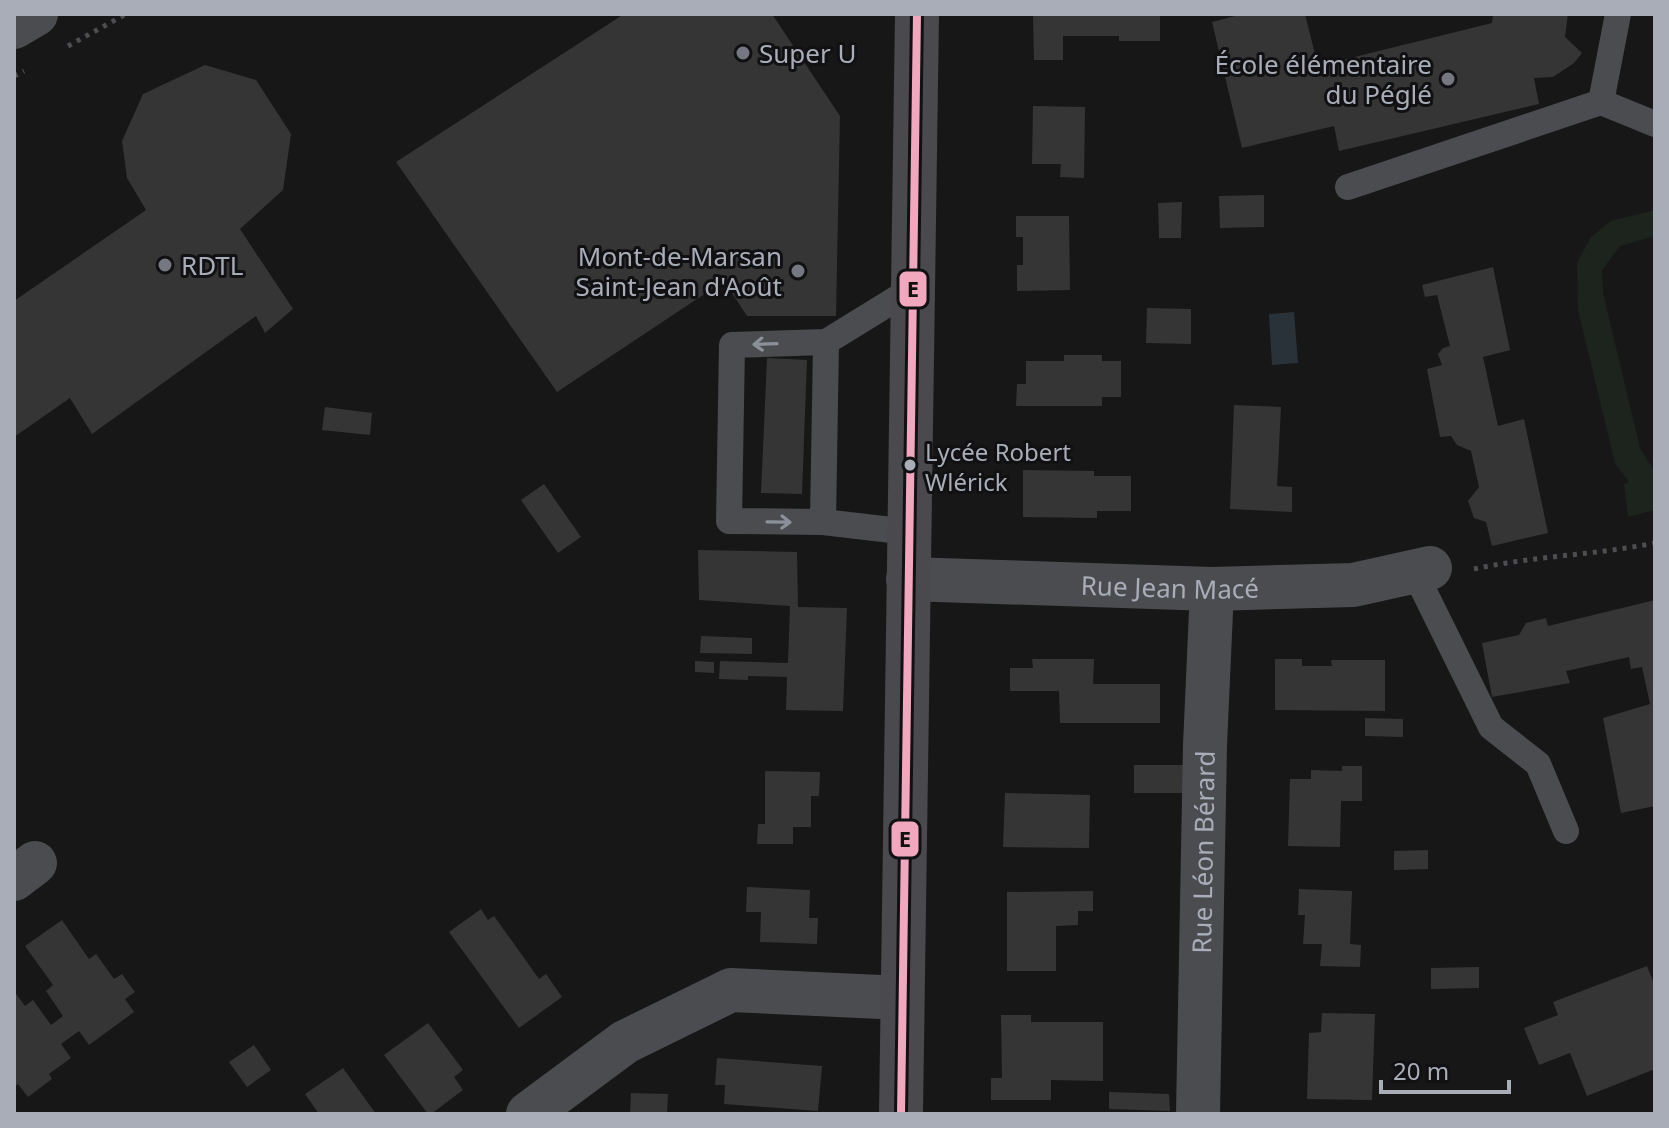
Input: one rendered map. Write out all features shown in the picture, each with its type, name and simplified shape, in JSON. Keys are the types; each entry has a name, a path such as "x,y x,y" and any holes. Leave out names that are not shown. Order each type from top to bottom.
{"main road":[{"path":"901,1114 917,14"}],"street":[{"path":"14,27 36,14"},
{"name":"Rue Jean Macé","path":"908,579 1212,589 1353,585 1422,570"},
{"name":"Rue Léon Bérard","path":"1198,1114 1205,745 1212,589"},
{"path":"528,1114 625,1042 731,990 902,998"}],"lane":[{"path":"1601,102 1618,14"},
{"path":"1348,187 1601,102 1655,124"},
{"path":"909,532 823,522 729,521 732,345 826,342 912,289"},
{"path":"823,522 826,342"},
{"path":"1422,570 1491,727 1538,764 1566,831"}],"path":[{"path":"1422,570 1454,573 1509,562 1655,543"}],"shaded area":[{"path":"1655,210 1655,236 1620,246 1602,270 1603,293 1640,448 1655,473 1655,510 1628,517 1624,484 1629,482 1615,463 1578,310 1577,263 1591,237 1611,221"},
{"path":"1294,312 1298,363 1272,365 1269,314"}],"building":[{"path":"624,14 772,14 840,116 836,316 747,316 724,281 557,392 396,162"},
{"path":"1160,14 1160,41 1119,41 1119,36 1063,36 1063,60 1034,60 1033,15"},
{"path":"1243,14 1305,14 1318,66 1492,23 1493,14 1568,14 1565,37 1582,53 1574,63 1553,77 1534,78 1539,104 1339,151 1334,126 1242,148 1212,22"},
{"name":"RDTL","path":"205,65 256,80 291,134 283,190 240,229 293,309 265,333 256,316 92,434 70,398 14,437 14,301 146,210 127,178 122,141 143,94"},
{"path":"1033,106 1085,107 1084,178 1060,177 1061,164 1032,164"},
{"path":"1264,195 1264,227 1220,228 1219,196"},
{"path":"1182,202 1181,238 1159,238 1158,203"},
{"path":"1016,216 1069,216 1070,290 1017,291 1017,265 1023,265 1023,237 1016,237"},
{"path":"1493,267 1510,350 1483,357 1498,426 1524,419 1548,533 1492,546 1486,522 1474,518 1468,501 1479,487 1471,451 1457,445 1451,436 1440,437 1427,369 1442,365 1438,354 1450,346 1437,295 1425,297 1422,285"},
{"path":"1147,308 1191,309 1191,344 1146,343"},
{"path":"1064,355 1102,355 1102,361 1121,361 1121,397 1102,397 1102,406 1016,406 1017,384 1026,384 1026,361 1064,361"},
{"path":"767,358 807,360 802,494 761,493"},
{"path":"1234,405 1281,407 1277,486 1292,487 1292,512 1230,509"},
{"path":"325,407 372,413 370,435 322,430"},
{"path":"1023,470 1094,471 1094,476 1131,476 1131,511 1097,511 1097,518 1023,517"},
{"path":"544,484 581,537 558,553 521,500"},
{"path":"698,550 797,552 798,607 847,608 843,711 786,710 787,677 719,679 720,661 788,663 790,606 699,600"},
{"path":"1655,600 1655,806 1621,813 1603,718 1650,704 1642,667 1631,669 1629,657 1566,671 1570,683 1492,697 1482,643 1519,635 1526,623 1546,618 1548,626"},
{"path":"701,636 752,638 752,654 700,653"},
{"path":"1032,659 1094,659 1093,684 1160,684 1160,723 1060,723 1059,691 1010,691 1010,668 1033,668"},
{"path":"1275,659 1302,659 1302,666 1332,666 1331,660 1385,660 1385,711 1275,710"},
{"path":"695,661 714,662 714,673 695,672"},
{"path":"1365,718 1403,719 1403,737 1365,736"},
{"path":"1134,765 1184,765 1184,793 1134,793"},
{"path":"1342,766 1362,766 1362,801 1341,801 1340,847 1288,846 1290,779 1311,779 1311,770 1342,771"},
{"path":"765,771 820,772 819,796 811,796 811,827 793,827 793,844 757,844 758,824 765,824"},
{"path":"1005,793 1090,795 1089,848 1003,847"},
{"path":"1428,850 1428,869 1394,870 1394,851"},
{"path":"747,887 810,890 809,918 818,918 817,944 760,942 761,912 746,912"},
{"path":"1299,889 1352,891 1350,944 1361,945 1360,967 1320,966 1322,944 1303,944 1305,915 1298,915"},
{"path":"1093,891 1093,911 1078,911 1078,925 1056,926 1056,971 1007,971 1007,892"},
{"path":"481,909 488,920 494,916 539,979 546,974 562,997 519,1028 449,932"},
{"path":"62,920 89,959 96,954 114,979 122,974 135,992 125,999 134,1012 89,1045 79,1031 61,1044 71,1058 49,1074 52,1079 28,1097 18,1084 14,1087 14,991 25,1006 33,1000 51,1025 63,1016 46,991 53,985 25,946"},
{"path":"1647,966 1655,986 1655,1069 1587,1096 1570,1053 1539,1065 1524,1028 1558,1015 1553,1002"},
{"path":"1479,967 1479,988 1431,989 1431,968"},
{"path":"1322,1013 1375,1014 1372,1100 1307,1099 1309,1033 1321,1032"},
{"path":"1001,1015 1031,1015 1031,1022 1103,1022 1103,1081 1051,1080 1051,1100 991,1100 991,1078 1002,1078"},
{"path":"428,1023 463,1070 454,1077 463,1090 431,1114 384,1055"},
{"path":"254,1045 271,1070 247,1087 229,1062"},
{"path":"717,1058 822,1066 818,1111 724,1104 725,1085 715,1085"},
{"path":"343,1068 376,1114 319,1114 305,1094"},
{"path":"1109,1092 1169,1094 1170,1111 1109,1109"},
{"path":"631,1093 668,1094 667,1114 630,1114"}],"transit line":[{"name":"E","path":"901,1114 917,14"}],"place":[{"name":"Super U","path":"743,53"},
{"name":"École élémentaire du Péglé","path":"1448,79"},
{"name":"RDTL","path":"165,265"},
{"name":"Mont-de-Marsan Saint-Jean d'Août","path":"798,271"},
{"name":"Lycée Robert Wlérick","path":"910,465"}]}
